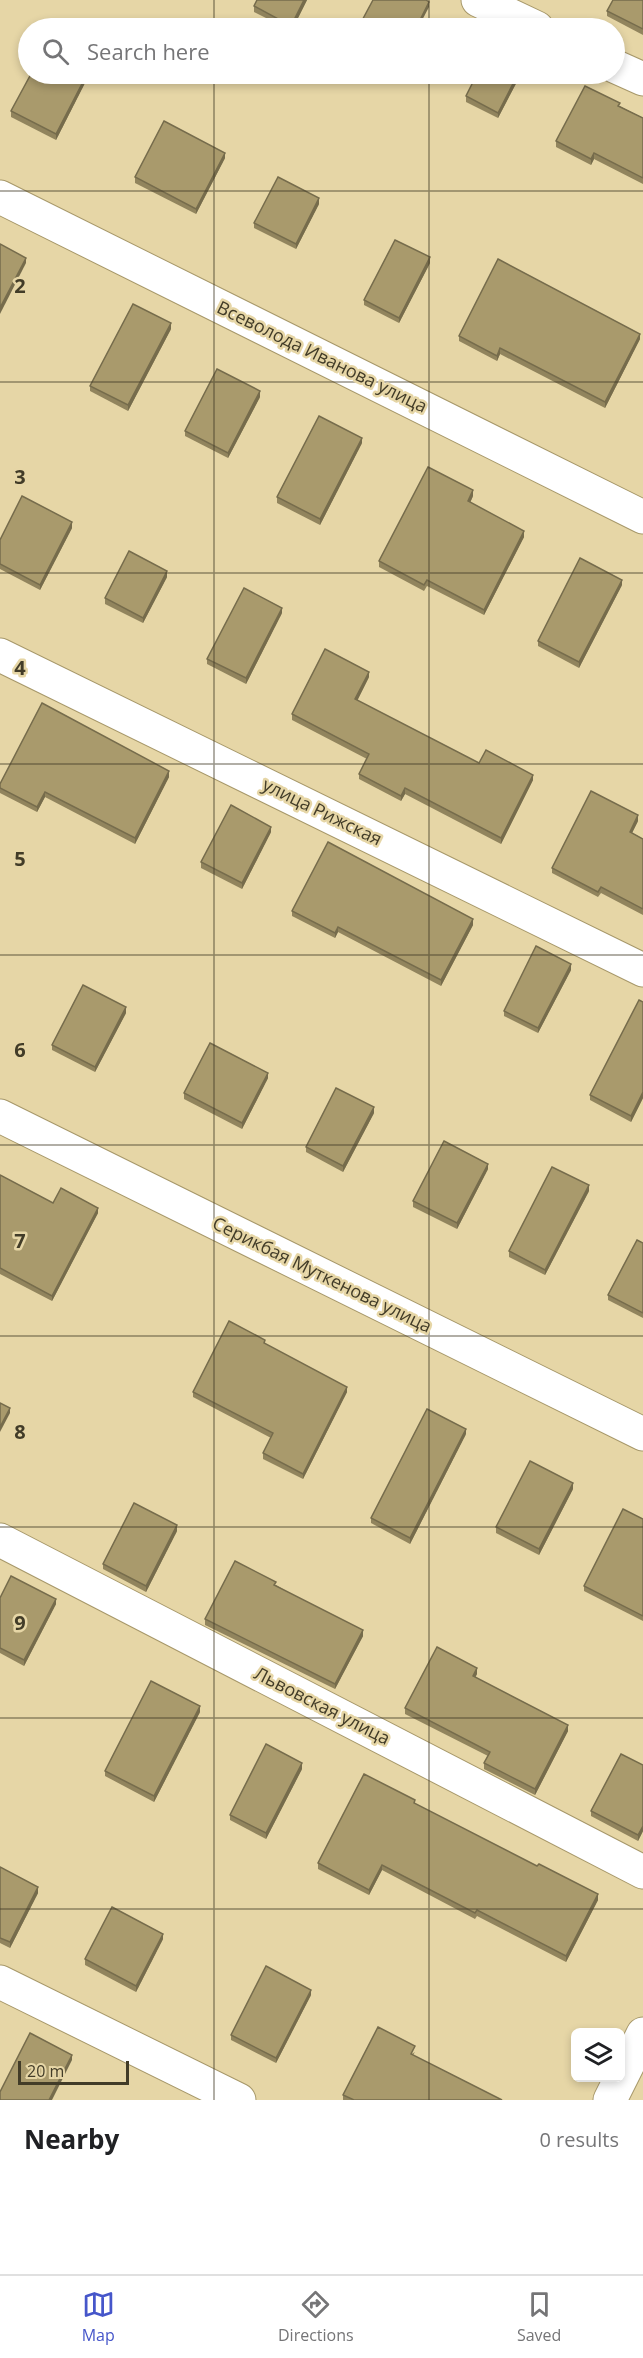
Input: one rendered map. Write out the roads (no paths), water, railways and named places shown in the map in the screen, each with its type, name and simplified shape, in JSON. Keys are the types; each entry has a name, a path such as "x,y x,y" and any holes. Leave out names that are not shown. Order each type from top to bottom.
{"street":[{"path":"478,0 516,18"},
{"path":"625,71 643,79"},
{"name":"Всеволода Иванова улица","path":"0,197 643,517"},
{"name":"улица Рижская","path":"0,654 643,970"},
{"name":"Серикбая Муткенова улица","path":"0,1116 643,1434"},
{"name":"Львовская улица","path":"0,1540 643,1872"},
{"path":"0,1982 239,2100"},
{"path":"610,2100 643,2034"}]}
